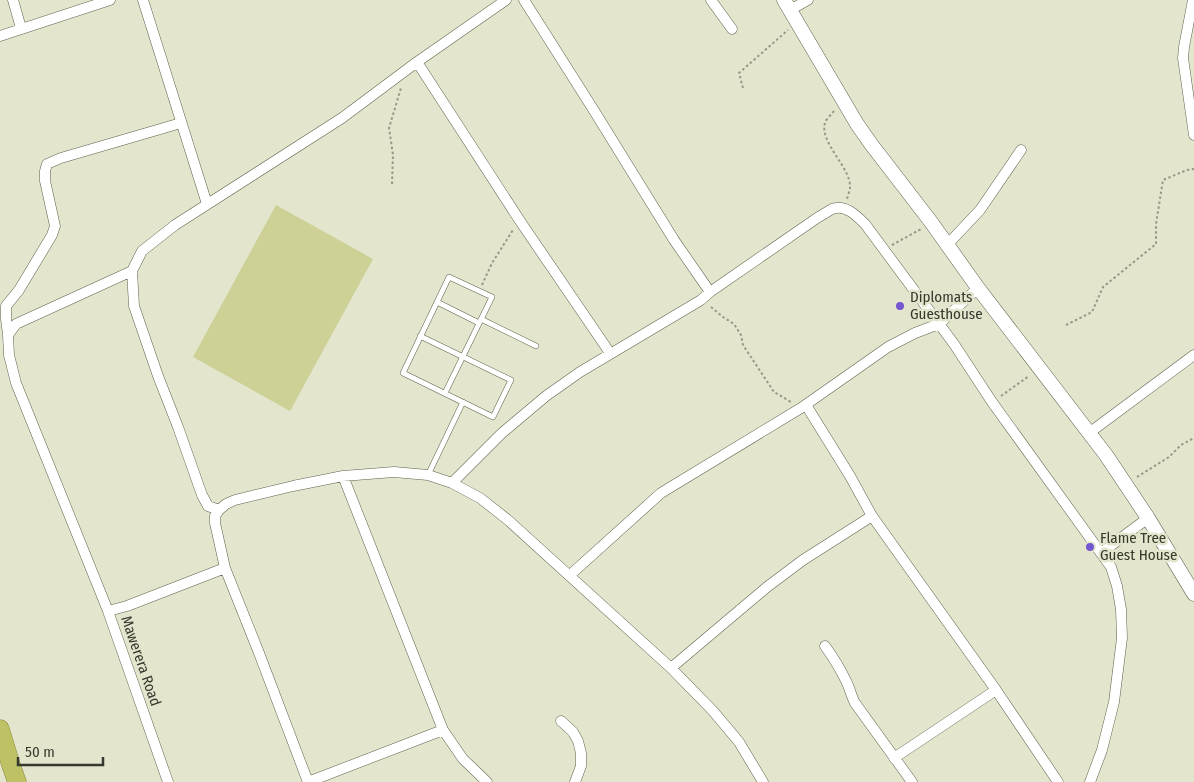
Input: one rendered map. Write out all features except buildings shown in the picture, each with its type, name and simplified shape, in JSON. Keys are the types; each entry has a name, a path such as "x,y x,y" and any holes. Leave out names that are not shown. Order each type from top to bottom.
{"highway":[{"path":"0,729 17,782"}],"street":[{"path":"13,0 21,28"},
{"path":"0,36 110,0"},
{"path":"143,0 207,204"},
{"path":"220,510 208,506 202,495 134,306 132,271 142,251 175,225 342,118 417,62 506,0"},
{"path":"524,0 674,240 710,292"},
{"path":"711,0 732,29"},
{"path":"808,0 790,10 844,103 871,144 931,222 978,288 1090,433 1148,518 1194,594"},
{"path":"1193,0 1183,58 1194,135"},
{"path":"417,62 520,222 610,353"},
{"path":"108,611 16,383 10,355 6,306 52,234 54,226 44,171 47,164 61,158 181,122"},
{"path":"947,245 980,210 1021,150"},
{"path":"452,483 502,433 546,396 580,372 702,300 710,292 833,208 844,208 855,214 865,224 954,344 992,402 1110,567 1117,586 1121,609 1122,638 1114,702 1102,750 1090,782"},
{"path":"8,335 16,324 132,271"},
{"path":"570,575 661,493 804,406 888,346 939,324 978,288"},
{"path":"1090,433 1194,355"},
{"path":"804,406 850,476 872,516 996,690 1058,782"},
{"path":"443,730 308,782 225,568 215,516 226,504 235,500 342,476 394,472 428,475 452,483 480,498 508,520 671,668 713,711 739,742 763,782"},
{"path":"342,476 443,730 463,759 487,782"},
{"path":"671,668 767,587 803,560 872,516"},
{"path":"1101,553 1148,518"},
{"name":"Mawerera Road","path":"168,782 108,611 126,606 225,568"},
{"path":"825,646 837,664 855,703 912,782"},
{"path":"894,758 996,690"},
{"path":"561,720 573,732 581,753 582,766 575,782"}],"lane":[{"path":"420,336 463,357 511,380 493,417 445,394 403,373 420,336 449,277 492,297 480,321 463,357 445,394"},
{"path":"437,302 536,346"},
{"path":"428,475 463,402"}],"path":[{"path":"743,88 739,73 790,10"},
{"path":"392,184 393,155 389,128 407,70"},
{"path":"844,103 825,122 824,130 848,176 850,188 844,208"},
{"path":"1066,326 1092,312 1104,287 1156,244 1156,224 1163,180 1194,169"},
{"path":"479,291 492,263 520,222"},
{"path":"884,250 925,228 931,222"},
{"path":"702,300 723,318 734,324 741,335 744,345 774,392 804,406"},
{"path":"992,402 1040,368"},
{"path":"1126,484 1169,458 1181,445 1194,438"}],"green space":[{"path":"276,205 373,259 290,411 193,357"}],"place":[{"name":"Diplomats Guesthouse","path":"900,306"},
{"name":"Flame Tree Guest House","path":"1090,547"}]}
